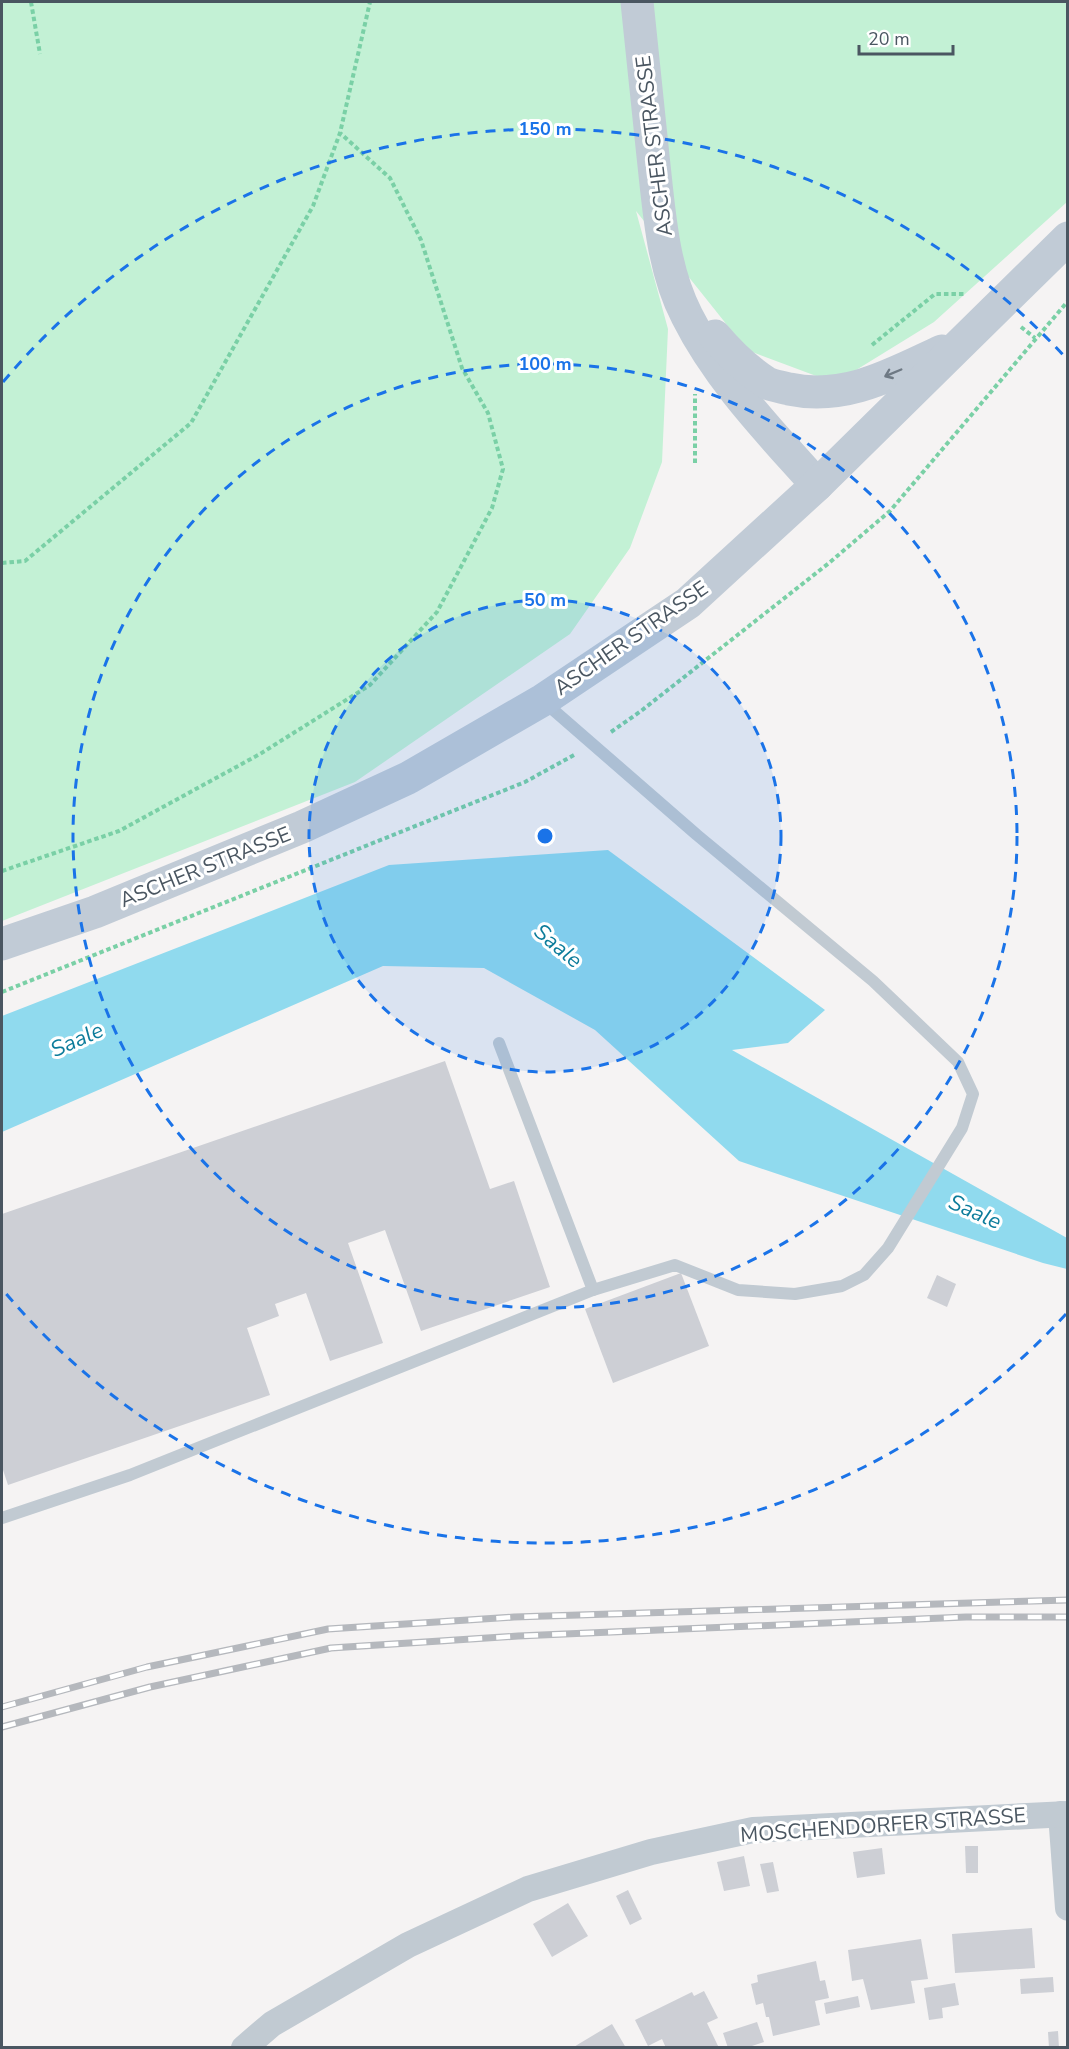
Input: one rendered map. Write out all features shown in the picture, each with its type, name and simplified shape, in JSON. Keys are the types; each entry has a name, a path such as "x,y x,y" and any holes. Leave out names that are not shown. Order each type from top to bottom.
{"street":[{"name":"ASCHER STRASSE","path":"2,944 95,912 302,827 408,778 543,700 688,603 817,485 750,410 706,352 685,313 670,270 658,203 637,2"},
{"path":"817,485 1068,238"},
{"path":"670,270 704,322 732,356 769,384 809,393 853,389 893,374 965,340"},
{"path":"1064,1814 1068,1908"},
{"name":"MOSCHENDORFER STRASSE","path":"244,2048 272,2024 418,1941 528,1889 651,1852 753,1830 1064,1814"}],"lane":[{"path":"2,1518 130,1475 593,1290 675,1265 738,1290 795,1294 842,1286 864,1275 888,1248 962,1128 973,1094 958,1062 873,981 697,836 543,700"},
{"path":"499,1043 593,1290"}],"path":[{"path":"31,2 40,54"},
{"path":"2,562 25,561 191,423 313,206 340,132 370,2"},
{"path":"2,871 119,831 260,754 370,685 437,612 492,508 503,469 488,413 462,368 421,240 390,178 340,132"},
{"path":"863,348 872,345 935,294 973,294 998,308 1035,338 1068,301"},
{"path":"695,463 695,389 706,352"}],"green space":[{"path":"2,2 1067,2 1067,202 934,322 835,383 747,350 636,211 668,329 662,462 630,548 570,634 355,782 2,921"}],"water":[{"name":"Saale","path":"608,850 825,1010 788,1043 732,1050 1067,1238 1067,1269 1043,1263 739,1161 595,1030 484,968 383,966 2,1132 2,1016 389,865"}],"building":[{"path":"445,1061 490,1189 514,1181 550,1287 421,1331 385,1230 348,1243 383,1343 330,1361 306,1293 275,1304 279,1316 247,1328 270,1395 8,1485 2,1467 2,1214"},
{"path":"681,1273 709,1346 613,1383 585,1309"},
{"path":"937,1275 956,1284 947,1307 927,1298"},
{"path":"965,1846 978,1846 978,1873 966,1873"},
{"path":"882,1848 885,1874 857,1878 853,1852"},
{"path":"744,1856 750,1886 724,1891 717,1862"},
{"path":"773,1862 779,1891 767,1893 760,1864"},
{"path":"628,1890 642,1919 630,1925 616,1896"},
{"path":"568,1903 588,1936 552,1957 533,1924"},
{"path":"1032,1928 1035,1968 955,1973 952,1934"},
{"path":"921,1939 928,1979 911,1981 915,2003 871,2010 863,1979 852,1981 848,1950"},
{"path":"816,1961 820,1981 825,1980 829,1998 815,2001 820,2025 773,2036 769,2017 766,2017 763,2003 756,2005 751,1984 758,1982 757,1975"},
{"path":"1053,1977 1054,1992 1021,1994 1020,1979"},
{"path":"955,1983 959,2005 942,2008 943,2018 929,2020 924,1988"},
{"path":"704,1991 718,2018 707,2023 719,2048 666,2048 662,2039 648,2046 635,2020 692,1992 694,1996"},
{"path":"858,1996 860,2007 826,2014 824,2003"},
{"path":"757,2022 764,2042 746,2048 728,2048 723,2033"},
{"path":"612,2024 626,2048 573,2048 577,2045"},
{"path":"1058,2031 1059,2048 1049,2048 1048,2032"}],"railway":[{"path":"2,1707 147,1667 328,1629 514,1617 1068,1600"},
{"path":"2,1727 150,1687 331,1648 518,1636 966,1617 1068,1617"}]}
